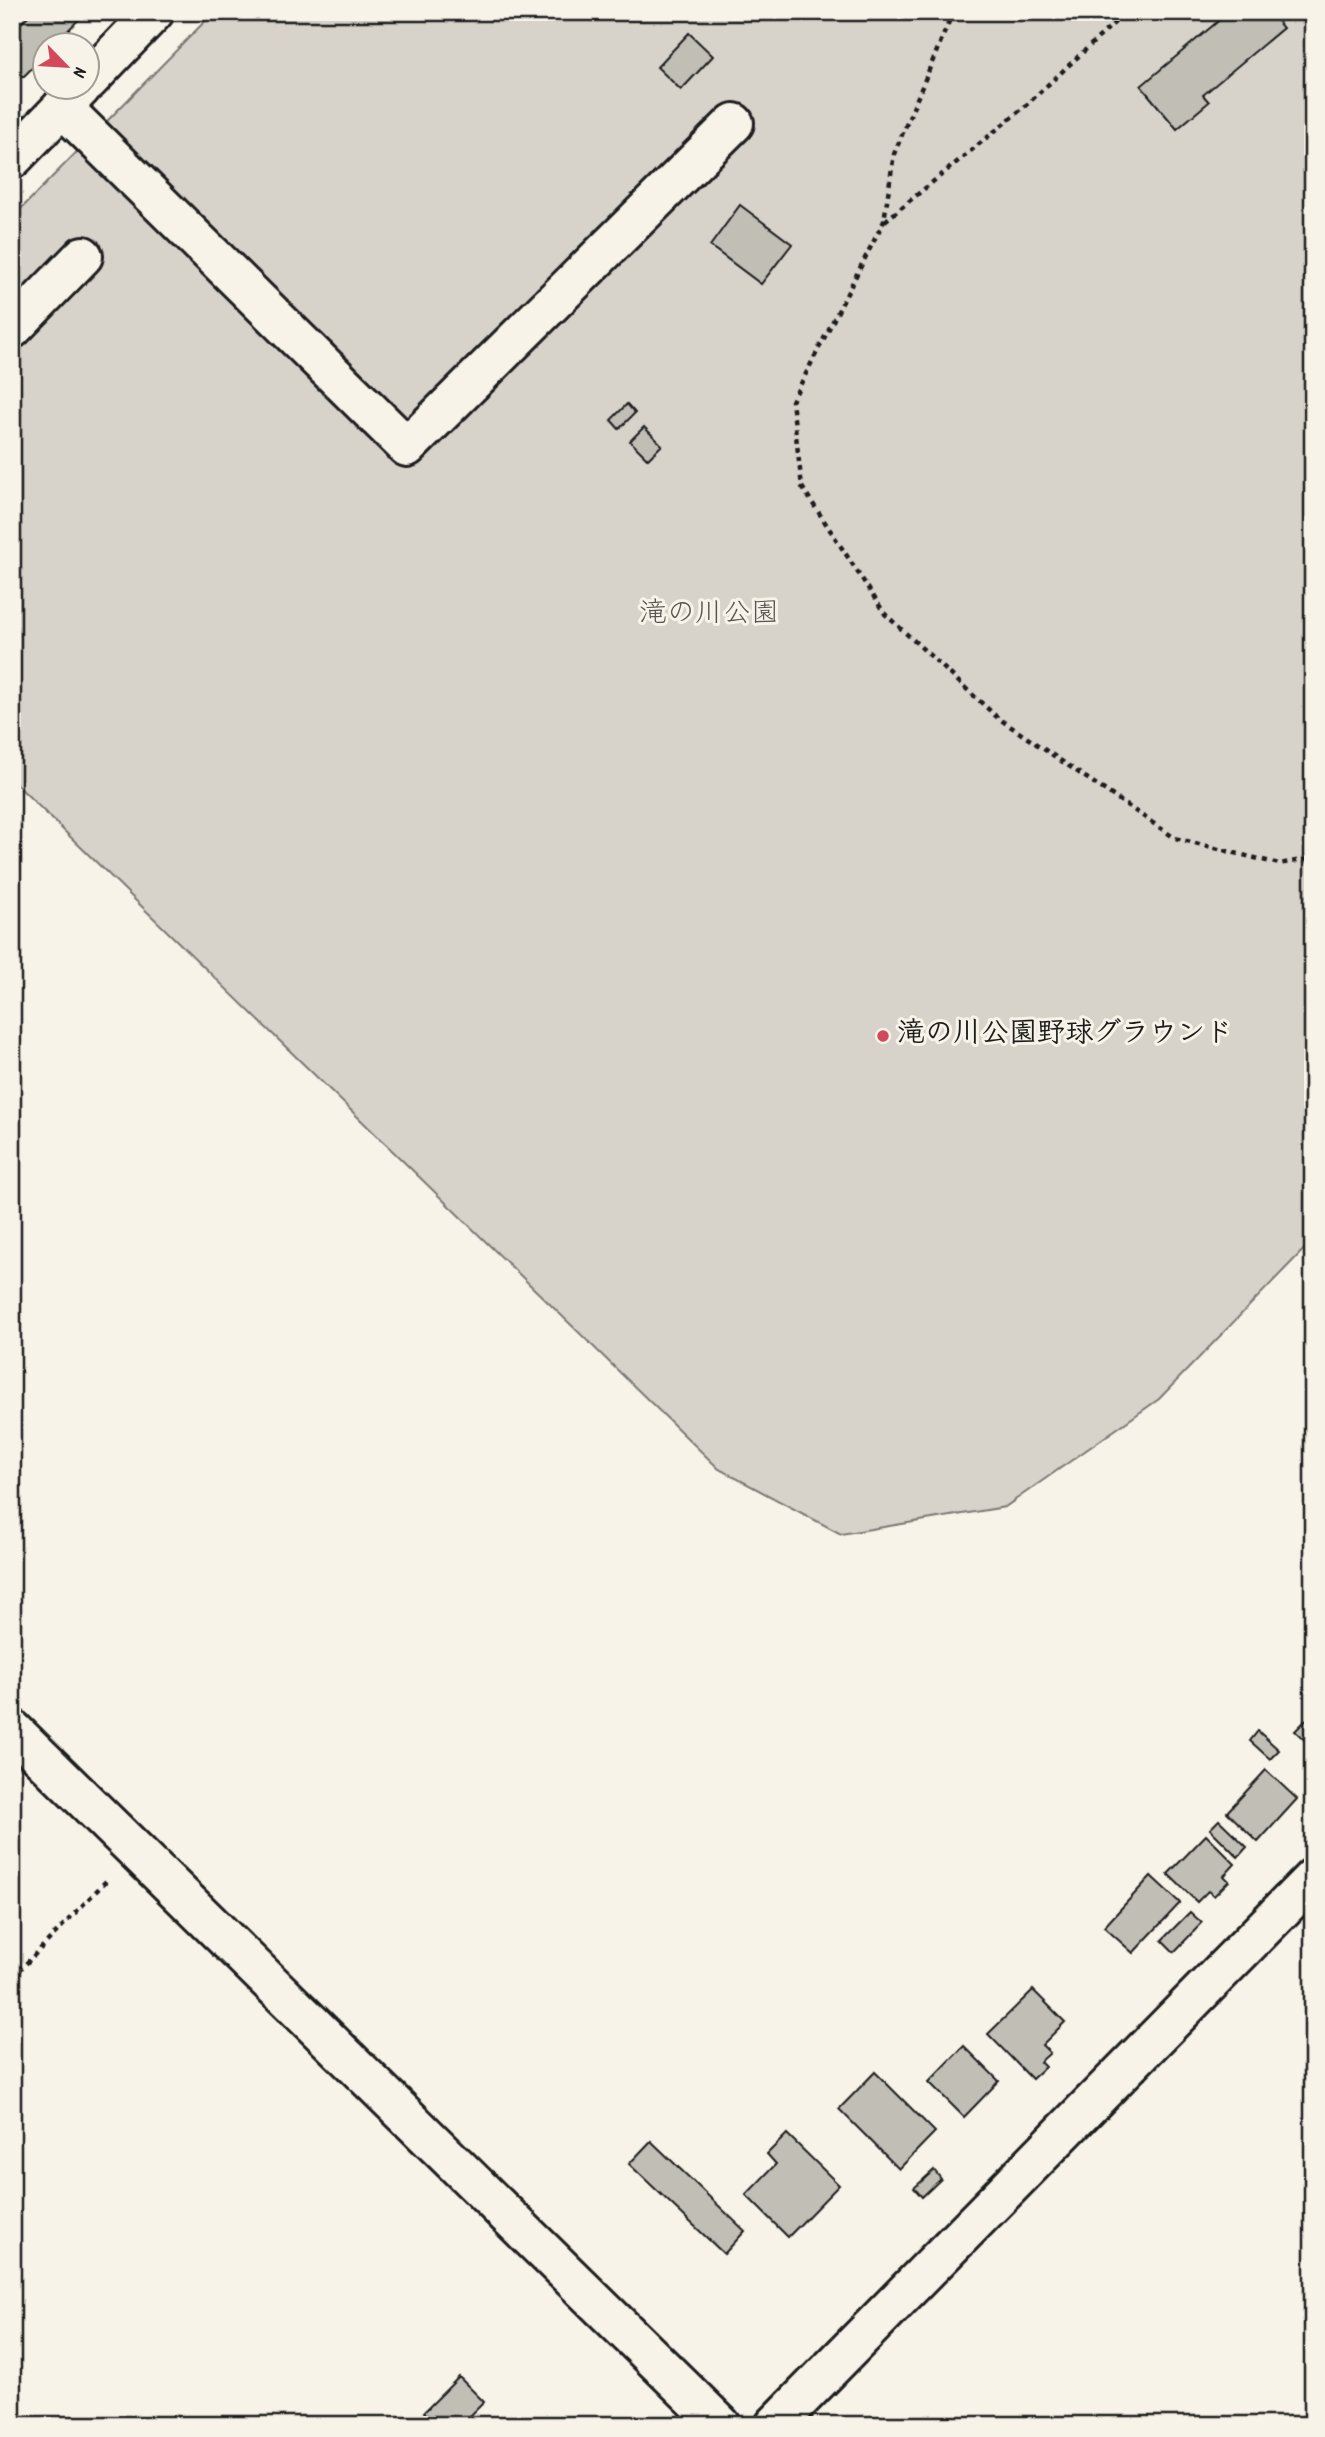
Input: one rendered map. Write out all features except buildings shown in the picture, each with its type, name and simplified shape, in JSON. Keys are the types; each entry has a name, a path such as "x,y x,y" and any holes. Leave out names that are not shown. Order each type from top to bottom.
{"street":[{"path":"102,66 154,12"},
{"path":"12,159 67,102"},
{"path":"86,102 407,447 734,123"},
{"path":"12,328 83,256"},
{"path":"12,1728 721,2425"},
{"path":"775,2425 1313,1878"}],"path":[{"path":"953,12 894,154 884,222 792,401 802,487 885,614 998,718 1175,838 1279,864 1313,858"},
{"path":"884,222 1023,108 1126,12"},
{"path":"12,1978 137,1850"}],"green space":[{"name":"滝の川公園","path":"214,12 1313,12 1313,1240 1159,1399 1005,1507 841,1534 719,1469 12,780 12,218"}],"place":[{"name":"滝の川公園野球グラウンド","path":"883,1036"}]}
